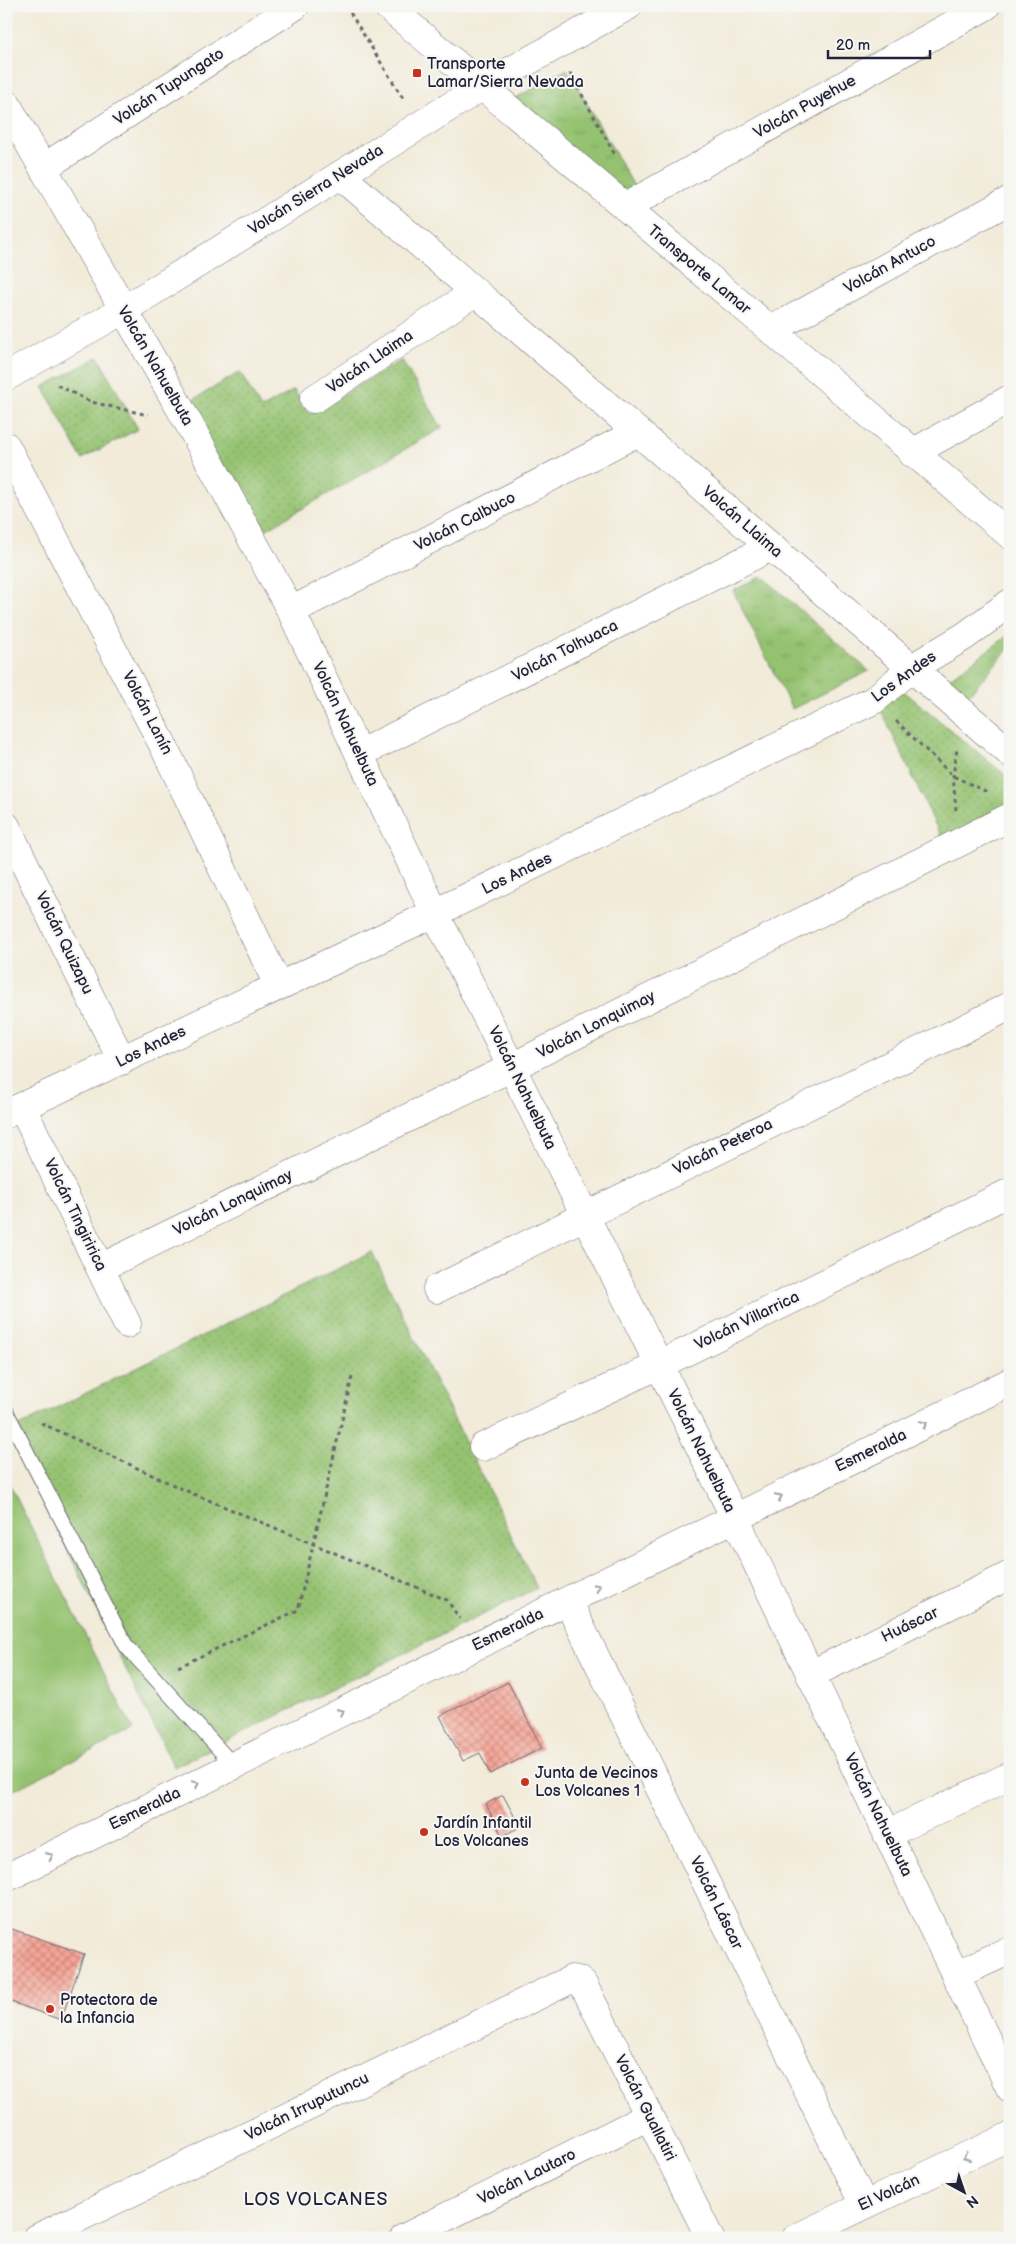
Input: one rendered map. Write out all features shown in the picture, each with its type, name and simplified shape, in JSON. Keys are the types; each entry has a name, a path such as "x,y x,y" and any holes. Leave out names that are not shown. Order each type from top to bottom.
{"street":[{"name":"Volcán Tupungato","path":"43,168 295,6"},
{"name":"Transporte Lamar","path":"387,6 771,330 912,453 1010,535"},
{"name":"Volcán Sierra Nevada","path":"15,372 123,310 482,86 628,6"},
{"name":"Volcán Puyehue","path":"625,208 986,6"},
{"name":"Volcán Nahuelbuta","path":"6,103 189,424 291,611 435,913 735,1518 1010,2088"},
{"name":"Volcán Llaima","path":"340,175 1010,753"},
{"name":"Volcán Antuco","path":"771,330 1010,200"},
{"name":"Volcán Llaima","path":"314,399 475,292"},
{"path":"912,453 1010,399"},
{"name":"Volcán Calbuco","path":"291,611 638,432"},
{"name":"Volcán Lanín","path":"6,446 163,745 278,985"},
{"name":"Volcán Tolhuaca","path":"359,754 771,547"},
{"name":"Los Andes","path":"14,1110 435,913 874,700 912,668 965,636 1010,603"},
{"name":"Volcán Lonquimay","path":"100,1268 512,1067 1010,817"},
{"name":"Volcán Quizapu","path":"6,826 122,1061"},
{"name":"Volcán Peteroa","path":"437,1289 1010,1006"},
{"name":"Volcán Tingiririca","path":"14,1110 100,1268 127,1324"},
{"name":"Volcán Villarrica","path":"483,1447 659,1365 1010,1192"},
{"name":"Esmeralda","path":"6,1878 1010,1382"},
{"name":"Huáscar","path":"810,1675 1010,1575"},
{"name":"Volcán Láscar","path":"568,1601 864,2205"},
{"path":"887,1834 1010,1776"},
{"path":"956,1976 1010,1950"},
{"name":"Volcán Guallatiri","path":"578,1980 583,1984 710,2238"},
{"name":"Volcán Irruputuncu","path":"37,2238 566,1981 578,1980"},
{"name":"Volcán Lautaro","path":"404,2238 649,2116"},
{"name":"El Volcán","path":"796,2238 1010,2136"}],"lane":[{"path":"6,1412 126,1646 234,1766"}],"path":[{"path":"346,6 420,126"},
{"path":"555,46 616,157"},
{"path":"15,372 91,402 189,424"},
{"path":"874,700 953,776 994,796"},
{"path":"155,1678 298,1610 352,1378"},
{"path":"34,1420 182,1490 447,1600 478,1646"}],"green space":[{"path":"567,69 634,186 624,192 514,99"},
{"path":"98,357 138,429 82,459 43,387"},
{"path":"402,360 442,428 260,533 186,404 240,372 261,409 294,390 309,414"},
{"path":"762,576 869,671 792,709 733,591"},
{"path":"1010,634 1010,647 955,711 932,691"},
{"path":"900,688 1010,779 1010,813 945,845 877,702"},
{"path":"372,1252 537,1588 174,1767 9,1431"},
{"path":"6,1477 133,1730 6,1794"}],"building":[{"path":"508,1682 542,1748 490,1774 480,1753 463,1761 440,1716"},
{"path":"503,1795 520,1827 502,1836 486,1804"},
{"path":"12,1929 84,1954 61,2020 6,2000 6,1932"}],"place":[{"name":"Transporte Lamar/Sierra Nevada","path":"417,73"},
{"name":"Junta de Vecinos Los Volcanes 1","path":"525,1782"},
{"name":"Jardín Infantil Los Volcanes","path":"424,1832"},
{"name":"Protectora de la Infancia","path":"50,2009"}],"district":[{"name":"LOS VOLCANES","path":"316,2199"}]}
